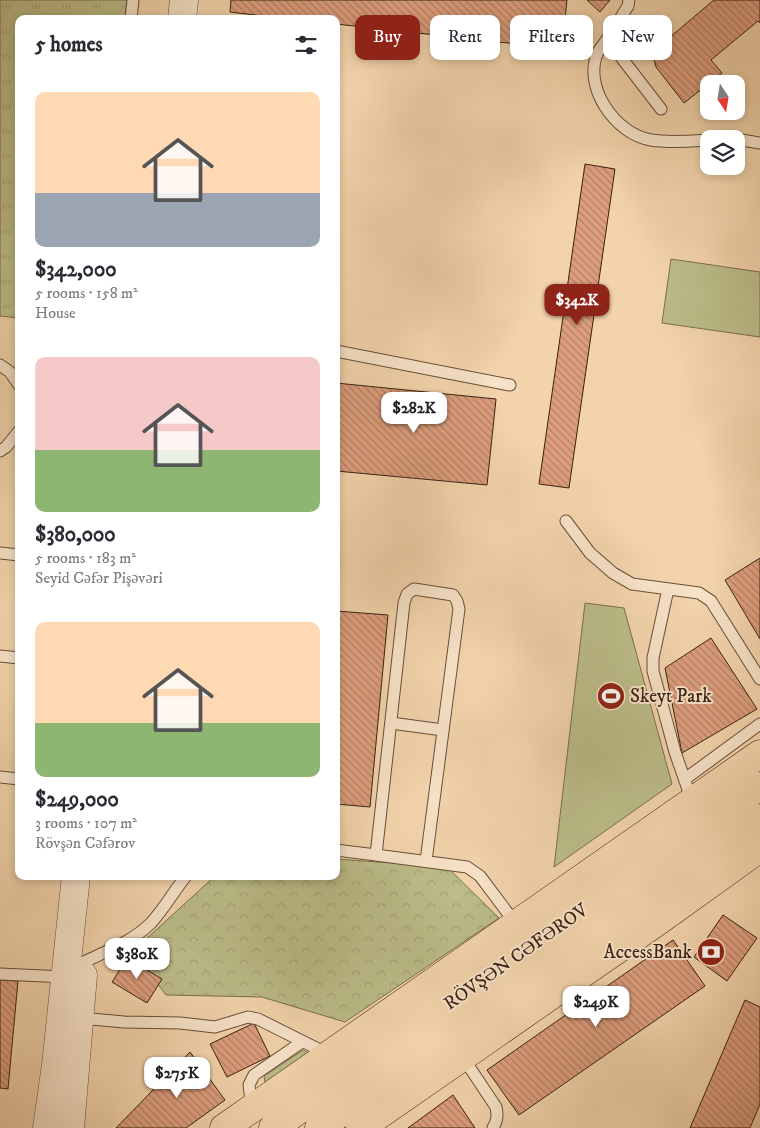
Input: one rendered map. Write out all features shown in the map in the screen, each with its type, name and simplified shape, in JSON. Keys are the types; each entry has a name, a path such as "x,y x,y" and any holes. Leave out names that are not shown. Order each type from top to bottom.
{"main road":[{"path":"224,1128 516,924 688,790 760,754"},
{"name":"RÖVŞƏN CƏFƏROV","path":"273,1128 760,786"},
{"name":"RÖVŞƏN CƏFƏROV","path":"319,1128 760,818"},
{"path":"360,1128 760,848"}],"street":[{"path":"163,15 165,0"},
{"path":"182,15 184,0"},
{"path":"70,1128 80,1018 75,969 76,880"},
{"path":"47,1128 56,1065 92,880"}],"lane":[{"path":"131,15 133,0"},
{"path":"623,15 629,0"},
{"path":"603,46 598,52 593,73 604,106 615,119 634,134 650,140 700,140"},
{"path":"624,60 661,109"},
{"path":"745,140 760,143"},
{"path":"340,352 510,384"},
{"path":"0,365 10,372 15,379"},
{"path":"0,451 15,438"},
{"path":"566,521 590,553 613,573 632,584 699,593 711,601 760,679"},
{"path":"0,553 15,555"},
{"path":"668,588 652,658 653,671 675,752 688,790 760,724"},
{"path":"376,855 404,603 407,594 414,589 453,595 459,609 426,861"},
{"path":"0,656 15,658"},
{"path":"391,723 443,730"},
{"path":"0,777 15,779"},
{"path":"340,850 467,867 480,876 516,924"},
{"path":"0,974 75,969 128,940 150,923 183,880"},
{"path":"80,1018 124,1022 180,1023 215,1027 248,1017 258,1019 330,1055"},
{"path":"252,1108 249,1085 254,1075 302,1042"},
{"path":"462,1056 496,1107 498,1115 492,1128"}],"green space":[{"path":"0,0 127,0 125,15 15,15 15,318 0,316"},
{"path":"671,259 760,272 760,337 662,323"},
{"name":"Skeyt Park","path":"585,603 624,608 672,784 554,867"},
{"path":"340,859 447,867 499,918 345,1022 262,997 166,995 133,951 211,880 340,880"},
{"path":"303,1050 312,1055 266,1088 264,1076"}],"building":[{"path":"231,0 567,0 565,15 510,15 510,43 500,42 500,15 430,15 430,34 420,33 420,15 355,15 355,26 340,24 340,15 255,15 230,12"},
{"path":"587,0 610,0 600,12"},
{"path":"714,0 760,0 760,23 758,21 711,60 722,73 719,75 700,75 700,90 684,103 656,67 654,60 672,60 672,35"},
{"path":"585,164 615,169 569,488 539,484"},
{"path":"340,383 496,399 487,485 340,471"},
{"path":"760,558 760,639 725,580"},
{"path":"340,611 388,615 370,807 340,804"},
{"path":"711,638 757,709 682,753 665,668"},
{"path":"723,915 757,938 727,981 694,957"},
{"path":"673,940 705,986 519,1115 487,1070"},
{"path":"127,958 162,979 147,1003 112,982"},
{"path":"0,980 18,981 8,1089 0,1088"},
{"path":"745,1000 760,1007 760,1104 750,1128 690,1128"},
{"path":"254,1023 270,1056 227,1077 210,1044"},
{"path":"190,1052 225,1100 186,1128 116,1128"},
{"path":"453,1095 475,1128 408,1128"}],"place":[{"name":"Skeyt Park","path":"611,696"},
{"name":"AccessBank","path":"711,952"}]}
